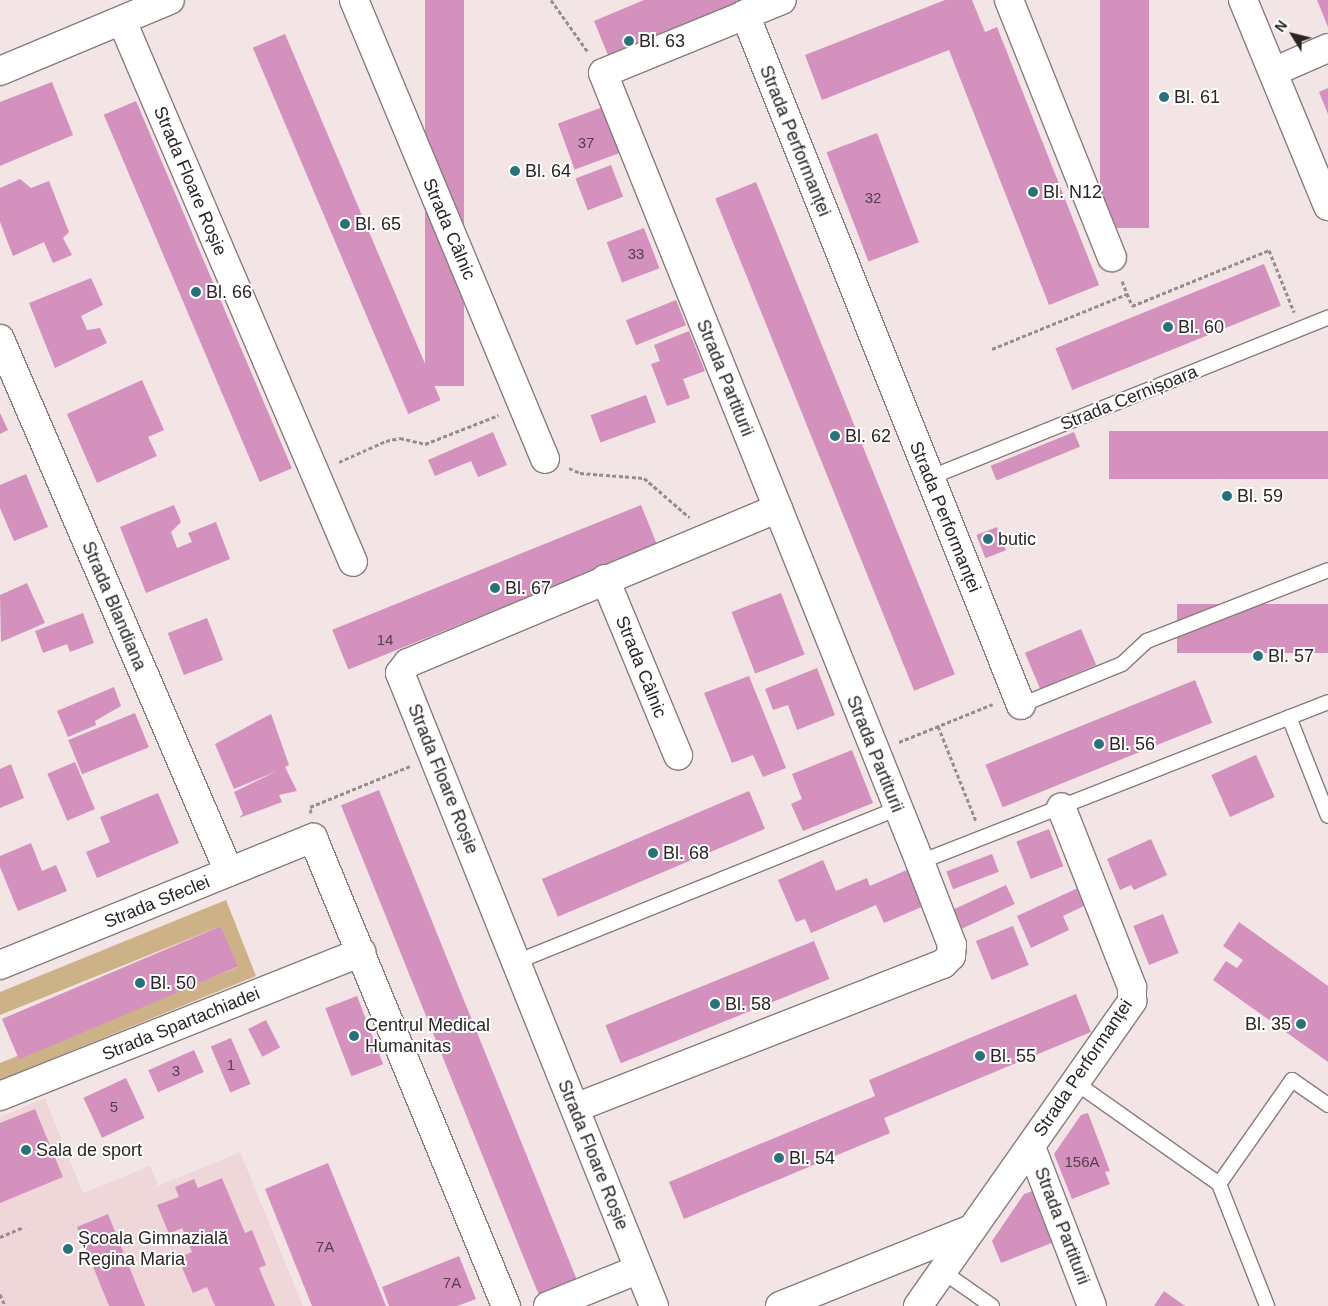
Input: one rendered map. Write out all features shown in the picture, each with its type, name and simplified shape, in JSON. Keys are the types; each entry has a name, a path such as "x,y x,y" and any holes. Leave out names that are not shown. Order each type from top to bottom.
{"street":[{"path":"0,71 170,0"},
{"name":"Strada Câlnic","path":"354,0 545,459"},
{"path":"603,73 782,0"},
{"path":"1009,0 1112,257"},
{"path":"1243,0 1328,206"},
{"name":"Strada Performanței","path":"745,14 1019,700"},
{"name":"Strada Floare Roșie","path":"122,21 353,562"},
{"path":"1273,72 1328,48"},
{"name":"Strada Partiturii","path":"575,1108 943,964 952,956 952,945 920,862 896,809 778,508 603,73"},
{"name":"Strada Blandiana","path":"0,339 228,872"},
{"name":"Strada Floare Roșie","path":"654,1306 400,673 408,663 778,508"},
{"name":"Strada Câlnic","path":"605,579 678,754"},
{"name":"Strada Performanței","path":"918,1306 1128,1009 1133,994 1062,807"},
{"path":"313,838 362,952 506,1306"},
{"name":"Strada Sfeclei","path":"1,963 313,838"},
{"name":"Strada Spartachiadei","path":"0,1096 362,952"},
{"name":"Strada Partiturii","path":"1031,1147 1092,1306"},
{"path":"780,1306 972,1229"},
{"path":"548,1306 639,1270"}],"lane":[{"name":"Strada Cernișoara","path":"929,478 1328,318"},
{"path":"1019,700 1122,664 1147,641 1328,570"},
{"path":"920,862 1328,702"},
{"path":"1289,717 1328,816"},
{"path":"516,962 896,809"},
{"path":"1219,1184 1292,1080 1328,1105"},
{"path":"1076,1083 1219,1184 1267,1306"},
{"path":"942,1272 992,1306"}],"path":[{"path":"551,0 603,73"},
{"path":"1132,306 1269,250 1301,329"},
{"path":"992,349 1127,294"},
{"path":"314,472 386,441 400,438 425,444 523,405"},
{"path":"545,459 580,473 644,478 710,536"},
{"path":"874,752 938,726 1019,700"},
{"path":"938,726 982,838"},
{"path":"313,838 310,807 434,757"},
{"path":"0,1237 24,1227"},
{"path":"0,1294 5,1306"}],"shaded area":[{"path":"226,900 256,976 0,1080 0,1063 238,967 221,926 0,1015 0,992"},
{"path":"45,1098 83,1193 150,1166 158,1186 240,1152 303,1306 0,1306 0,1117"}],"building":[{"path":"425,0 464,0 464,386 425,386"},
{"name":"Bl. 63","path":"644,0 756,0 610,60 594,21"},
{"name":"Bl. N12","path":"945,0 972,0 985,32 997,27 1099,285 1049,305 949,50 822,100 805,55"},
{"path":"1100,0 1149,0 1149,228 1100,228"},
{"path":"1317,0 1328,0 1328,27"},
{"name":"Bl. 65","path":"285,34 441,400 408,414 253,48"},
{"path":"52,82 73,135 0,166 0,102"},
{"path":"1328,88 1328,114 1319,92"},
{"name":"Bl. 66","path":"136,101 292,468 260,482 104,115"},
{"path":"603,107 620,153 575,169 558,123"},
{"path":"877,133 919,242 869,262 827,152"},
{"path":"611,165 623,197 588,210 576,179"},
{"path":"20,179 31,188 49,181 69,232 63,238 72,255 53,263 44,242 13,256 0,222 0,188"},
{"name":"Bl. 62","path":"756,182 955,674 914,691 715,198"},
{"path":"644,228 659,268 622,282 607,242"},
{"name":"Bl. 60","path":"1264,264 1281,306 1072,390 1055,348"},
{"path":"91,278 103,305 81,316 87,330 100,328 107,343 55,368 29,303"},
{"path":"676,300 686,325 636,345 626,320"},
{"path":"689,331 705,371 683,379 690,398 667,406 651,364 660,361 654,345"},
{"path":"142,380 164,430 148,437 157,456 97,483 67,414"},
{"path":"646,395 656,422 600,442 591,415"},
{"path":"0,413 8,430 0,434"},
{"path":"1109,431 1328,431 1328,479 1109,479"},
{"path":"493,432 507,465 478,477 471,461 435,476 428,460"},
{"path":"1074,432 1080,447 997,481 991,466"},
{"path":"26,474 48,527 14,541 0,508 0,485"},
{"path":"174,505 181,522 171,532 177,548 192,542 188,533 216,522 230,559 146,593 120,527"},
{"name":"Bl. 67","path":"641,505 657,545 348,670 332,630"},
{"path":"997,527 1006,550 985,558 976,535"},
{"path":"27,583 45,623 1,642 0,595"},
{"path":"781,593 805,655 755,674 732,612"},
{"path":"1177,604 1328,604 1328,653 1177,653"},
{"path":"83,613 94,643 70,652 67,644 43,653 35,631"},
{"path":"207,618 223,660 184,675 168,633"},
{"path":"1081,629 1096,665 1040,689 1025,653"},
{"path":"817,668 835,715 797,730 788,705 773,710 765,689"},
{"path":"749,676 786,768 763,777 753,755 732,763 704,693"},
{"name":"Bl. 56","path":"1195,680 1212,723 1003,807 985,765"},
{"path":"114,687 121,706 95,721 96,725 68,737 57,711"},
{"path":"135,713 149,747 82,774 68,740"},
{"path":"271,714 289,765 285,767 297,791 279,795 282,802 239,818 243,814 234,792 277,771 234,789 215,744"},
{"path":"852,750 873,803 803,831 791,804 802,799 792,774"},
{"path":"1256,755 1275,797 1230,817 1211,775"},
{"path":"75,762 95,809 67,821 47,774"},
{"path":"11,764 24,798 0,808 0,769"},
{"path":"379,790 577,1280 539,1296 341,805"},
{"name":"Bl. 68","path":"749,791 765,829 558,917 542,879"},
{"path":"158,793 179,843 97,878 86,852 110,842 100,817"},
{"path":"1049,829 1063,866 1031,879 1016,842"},
{"path":"1151,839 1167,875 1134,890 1131,885 1120,890 1107,859"},
{"path":"31,843 42,871 56,865 67,891 18,911 0,867 0,856"},
{"path":"992,854 999,872 953,889 946,872"},
{"path":"823,860 836,891 867,878 870,886 909,869 924,906 884,923 876,905 811,933 805,919 796,922 778,880"},
{"path":"1006,885 1015,904 962,929 953,910"},
{"path":"1078,888 1086,905 1063,916 1069,930 1031,948 1017,916"},
{"path":"1163,914 1179,953 1149,965 1133,926"},
{"name":"Bl. 35","path":"1239,922 1328,986 1328,1062 1213,980 1226,961 1237,968 1243,960 1223,946"},
{"name":"Bl. 50","path":"221,926 238,967 19,1059 2,1019"},
{"path":"1013,926 1029,965 992,980 976,941"},
{"name":"Bl. 58","path":"814,941 829,979 621,1063 605,1025"},
{"path":"1076,994 1091,1032 884,1118 890,1133 684,1219 669,1182 875,1096 869,1080"},
{"name":"Centrul Medical Humanitas","path":"357,996 383,1064 351,1076 325,1008"},
{"path":"266,1020 280,1048 262,1057 248,1029"},
{"path":"231,1038 251,1084 230,1093 211,1047"},
{"path":"194,1050 204,1072 158,1092 148,1070"},
{"path":"126,1078 145,1118 102,1138 83,1098"},
{"name":"Sala de sport","path":"35,1109 63,1177 0,1203 0,1123"},
{"path":"1088,1113 1110,1171 1105,1172 1110,1184 1072,1199 1054,1154 1081,1115"},
{"path":"328,1163 386,1306 312,1306 265,1189"},
{"path":"222,1178 245,1233 252,1230 266,1265 259,1268 275,1306 215,1306 207,1287 193,1293 178,1258 192,1252 182,1228 169,1234 157,1205 179,1197 175,1187 194,1179 198,1188"},
{"path":"1033,1191 1054,1242 1001,1263 992,1241 1024,1194"},
{"path":"108,1214 145,1306 109,1306 77,1227"},
{"path":"459,1256 476,1299 457,1306 389,1306 382,1287"},
{"path":"1164,1291 1185,1306 1154,1306"}],"place":[{"name":"Bl. 63","path":"629,41"},
{"name":"Bl. 61","path":"1164,97"},
{"name":"Bl. 64","path":"515,171"},
{"name":"Bl. N12","path":"1033,192"},
{"name":"Bl. 65","path":"345,224"},
{"name":"Bl. 66","path":"196,292"},
{"name":"Bl. 60","path":"1168,327"},
{"name":"Bl. 62","path":"835,436"},
{"name":"Bl. 59","path":"1227,496"},
{"name":"butic","path":"988,539"},
{"name":"Bl. 67","path":"495,588"},
{"name":"Bl. 57","path":"1258,656"},
{"name":"Bl. 56","path":"1099,744"},
{"name":"Bl. 68","path":"653,853"},
{"name":"Bl. 50","path":"140,983"},
{"name":"Bl. 58","path":"715,1004"},
{"name":"Bl. 35","path":"1301,1024"},
{"name":"Centrul Medical Humanitas","path":"354,1036"},
{"name":"Bl. 55","path":"980,1056"},
{"name":"Sala de sport","path":"26,1150"},
{"name":"Bl. 54","path":"779,1158"},
{"name":"Școala Gimnazială Regina Maria","path":"68,1249"}]}
